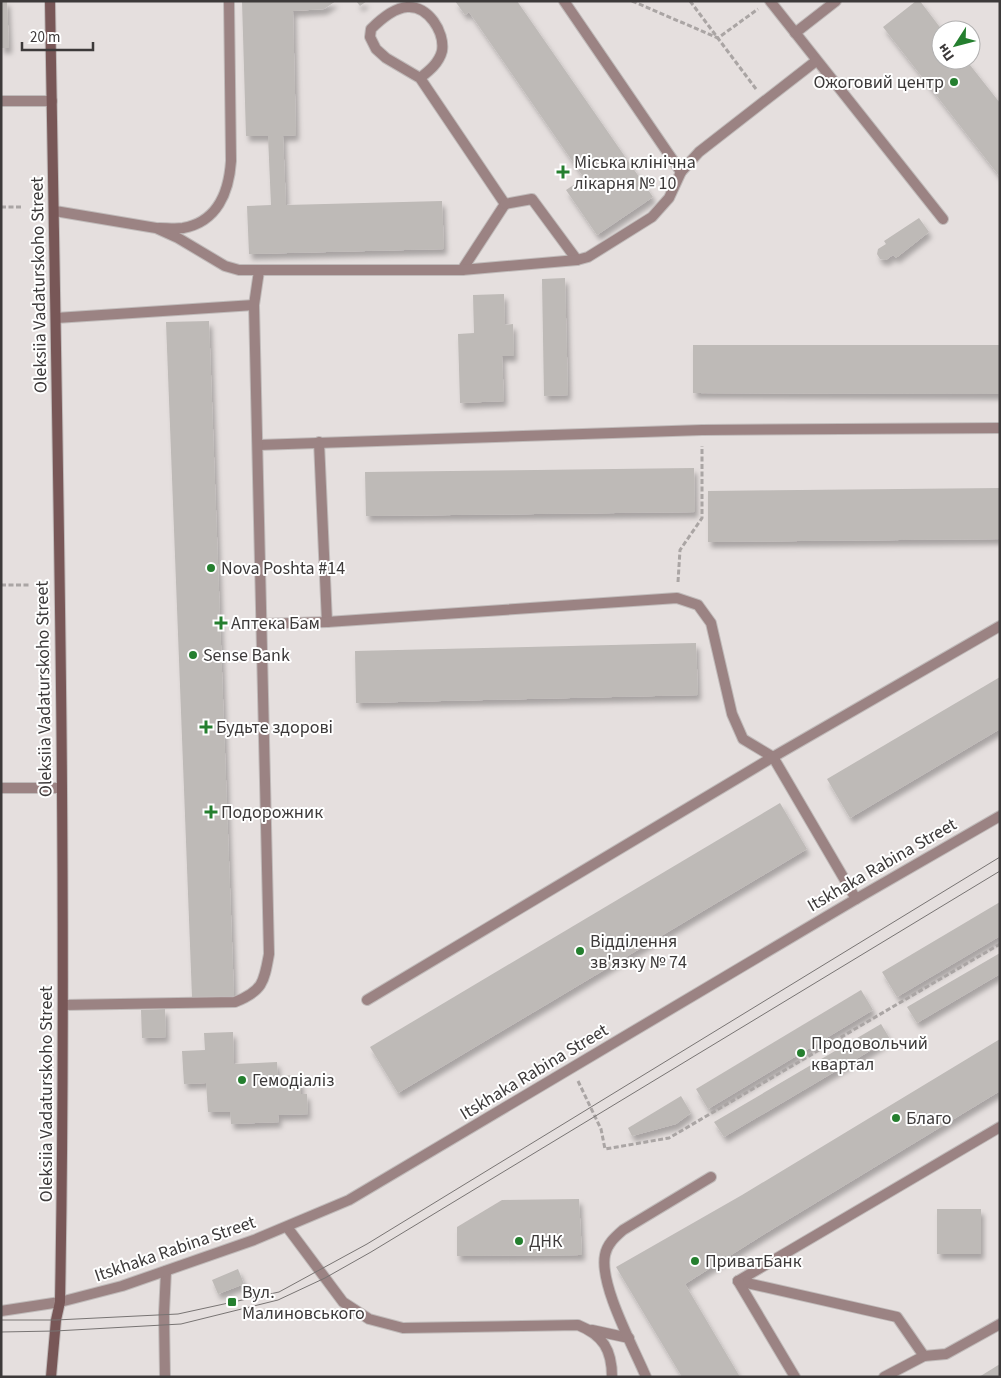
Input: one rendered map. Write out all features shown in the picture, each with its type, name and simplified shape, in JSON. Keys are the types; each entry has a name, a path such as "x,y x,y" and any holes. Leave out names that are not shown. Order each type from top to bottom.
{"main road":[{"name":"Oleksiia Vadaturskoho Street","path":"50,1 55,211 63,1005 60,1302 56,1320 51,1377"}],"street":[{"path":"55,211 156,228 182,228 198,223 210,215 220,204 227,191 231,161 229,1"},
{"path":"564,1 681,172"},
{"path":"795,33 836,1"},
{"path":"766,4 795,33 943,219"},
{"path":"420,78 437,62 442,52 440,32 426,13 418,8 398,9 371,29 370,37 376,48 386,58 420,78 505,204"},
{"path":"156,228 178,238 225,266 239,270 462,270 577,260 598,253 652,217 670,198 681,172 699,152 816,61"},
{"path":"1,101 52,101"},
{"path":"462,270 505,204 532,199 577,260"},
{"path":"63,1005 235,1002 250,996 260,986 266,972 269,954 254,305 259,271"},
{"path":"56,318 254,305"},
{"path":"258,445 702,430 1000,428"},
{"path":"318,442 327,622"},
{"path":"261,624 327,622 677,598 698,605 710,622 732,714 744,739 773,757 856,899"},
{"path":"367,1000 773,757 1000,626"},
{"path":"1,788 61,788"},
{"name":"Itskhaka Rabina Street","path":"1,1311 60,1302 122,1286 287,1227 349,1200 856,899 1000,816"},
{"path":"738,1281 1000,1127"},
{"path":"646,1377 610,1295 605,1274 605,1255 611,1241 622,1230 711,1177"},
{"path":"287,1227 343,1302 369,1319 403,1328 578,1325 629,1338"},
{"path":"165,1377 164,1314 166,1271"},
{"path":"738,1281 897,1317 924,1356"},
{"path":"738,1281 795,1377"},
{"path":"884,1377 924,1356 946,1354 1000,1324"},
{"path":"592,1330 603,1341 609,1353 612,1377"}],"path":[{"path":"632,1 718,38"},
{"path":"690,1 765,101"},
{"path":"718,38 766,4"},
{"path":"1,206 23,207"},
{"path":"677,598 680,550 702,518 702,430"},
{"path":"1,585 30,585"},
{"path":"572,1068 601,1129 604,1149 669,1138 1000,944"}],"building":[{"path":"1,1 7,1 9,48 1,48"},
{"path":"242,1 336,1 324,9 293,11 296,135 283,136 286,205 442,201 444,249 249,254 247,206 271,205 268,136 246,136"},
{"path":"356,1 367,1 360,6"},
{"path":"455,1 517,1 653,197 597,235 566,190 584,178 469,12 465,15"},
{"name":"Ожоговий центр","path":"916,1 920,1 934,20 931,20 931,70 974,70 1000,103 1000,177 883,27"},
{"path":"919,218 929,232 896,258 893,255 886,260 880,259 877,254 878,249 886,244 884,241"},
{"path":"565,278 568,395 544,396 542,279"},
{"path":"504,294 505,325 513,324 514,356 502,356 504,401 460,403 458,334 474,333 473,295"},
{"path":"209,321 234,996 192,997 166,322"},
{"path":"693,345 1000,345 1000,394 693,393"},
{"path":"694,468 695,512 366,516 365,472"},
{"path":"1000,488 1000,539 708,542 708,491"},
{"path":"696,643 698,695 356,703 355,651"},
{"path":"1000,677 1000,729 850,818 827,779"},
{"path":"780,803 807,849 398,1093 370,1047"},
{"path":"1000,902 1000,936 897,997 882,972"},
{"path":"1000,953 1000,974 917,1023 907,1007"},
{"path":"861,990 873,1010 708,1109 696,1089"},
{"path":"165,1009 166,1037 142,1038 141,1010"},
{"path":"881,1024 890,1039 724,1137 714,1122"},
{"name":"Гемодіаліз","path":"233,1032 234,1064 277,1062 278,1076 300,1075 301,1094 307,1094 308,1114 278,1115 279,1122 231,1124 230,1112 208,1112 206,1083 184,1084 182,1051 205,1050 204,1033"},
{"path":"1000,1039 1000,1091 685,1284 740,1377 682,1377 616,1267 742,1195"},
{"path":"681,1096 691,1113 676,1124 632,1136 628,1128"},
{"name":"ДНК","path":"579,1199 582,1255 457,1256 457,1227 502,1200"},
{"path":"937,1209 981,1209 981,1254 937,1254"},
{"path":"238,1269 244,1284 218,1294 212,1280"},
{"path":"1000,1364 1000,1377 979,1377"}],"tram line":[{"path":"1,1320 56,1320 178,1314 279,1292 367,1244 1000,857"},
{"path":"1,1332 181,1324 278,1300 325,1278 371,1252 1000,871"}],"place":[{"name":"Ожоговий центр","path":"954,82"},
{"name":"Міська клінічна лікарня № 10","path":"563,172"},
{"name":"Nova Poshta #14","path":"211,568"},
{"name":"Аптека Бам","path":"221,623"},
{"name":"Sense Bank","path":"193,655"},
{"name":"Будьте здорові","path":"206,727"},
{"name":"Подорожник","path":"211,812"},
{"name":"Відділення зв'язку № 74","path":"580,951"},
{"name":"Продовольчий квартал","path":"801,1053"},
{"name":"Гемодіаліз","path":"242,1080"},
{"name":"Благо","path":"896,1118"},
{"name":"ДНК","path":"519,1241"},
{"name":"ПриватБанк","path":"695,1261"},
{"name":"Вул. Малиновського","path":"232,1302"}]}
